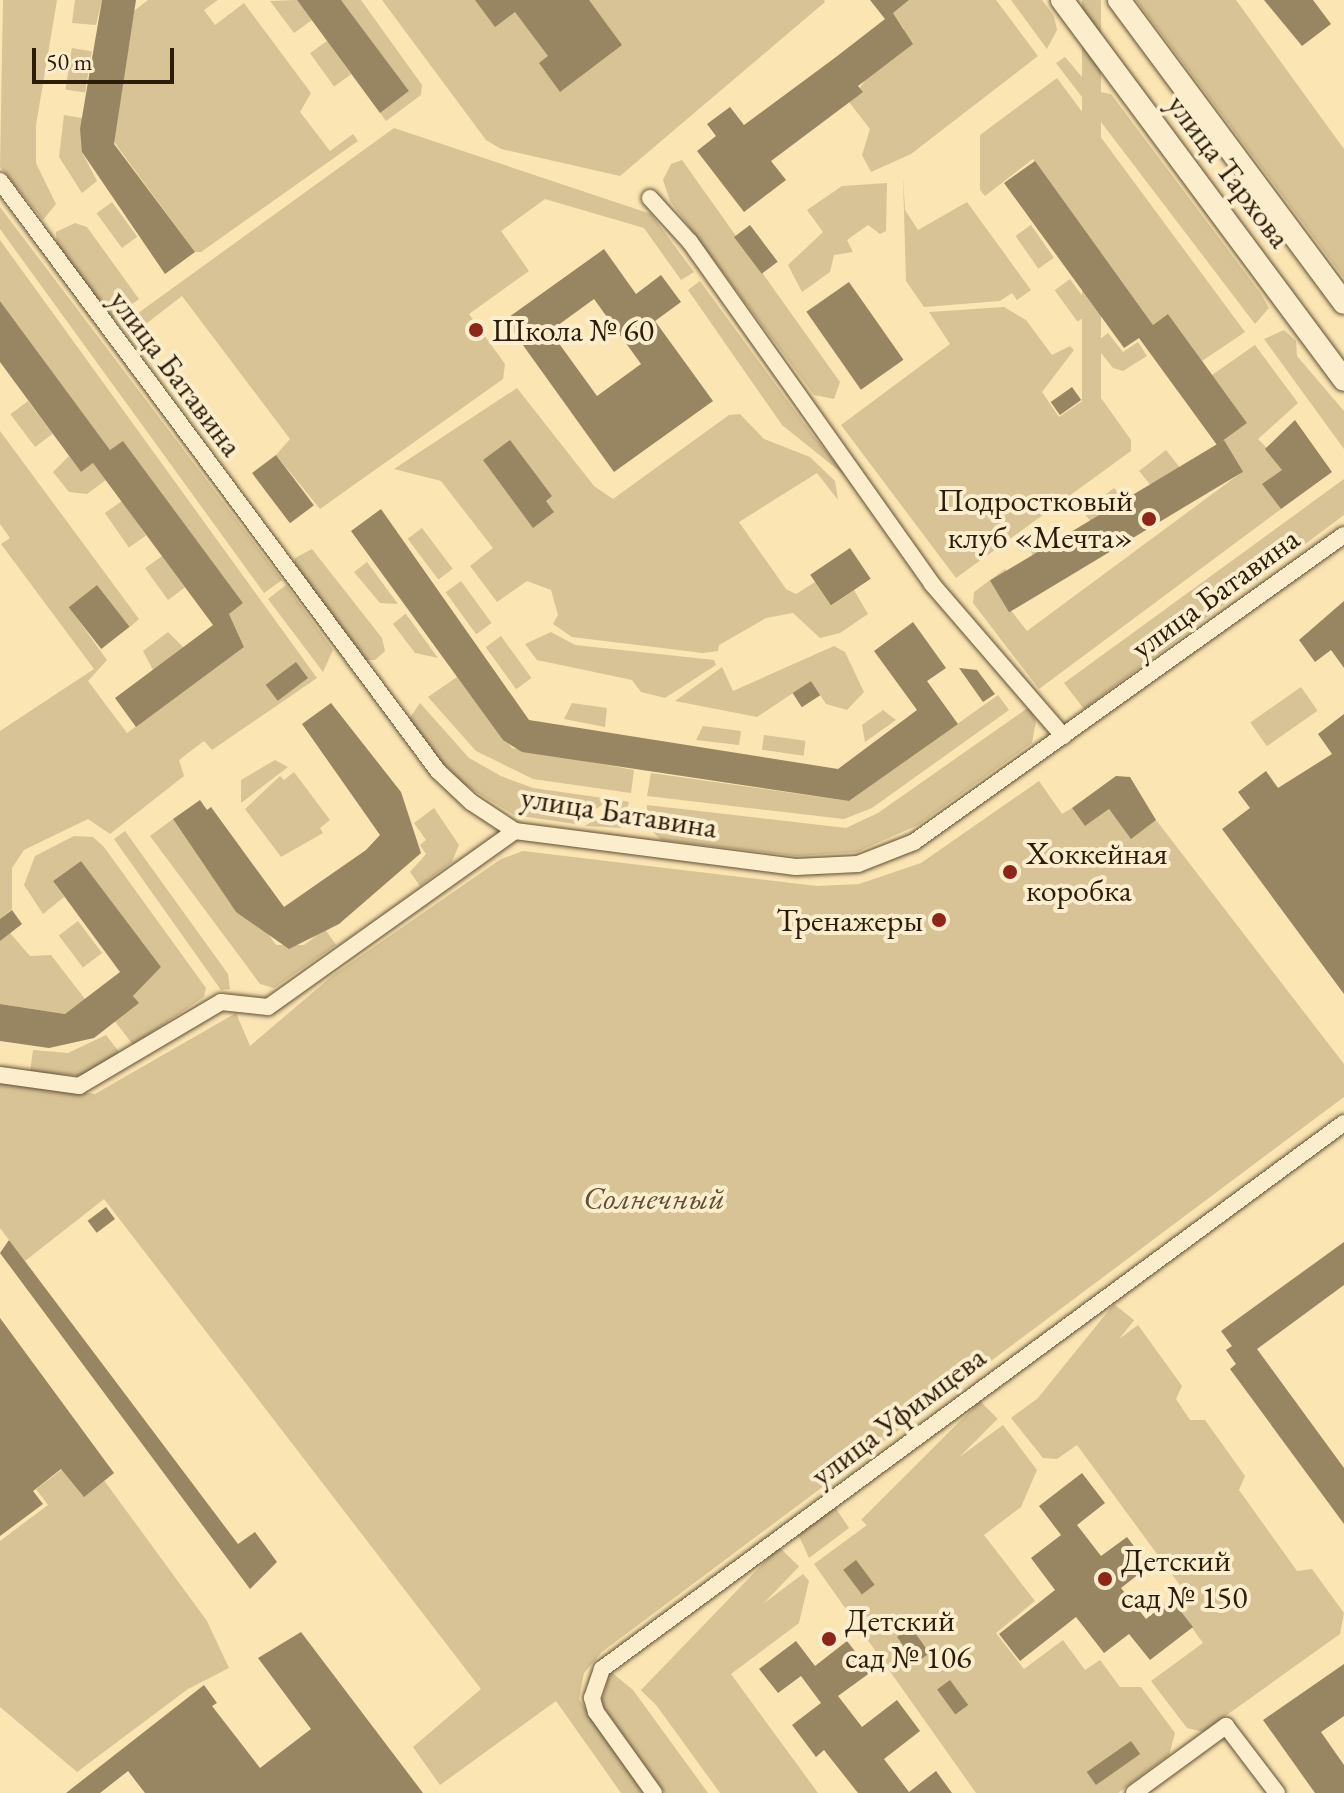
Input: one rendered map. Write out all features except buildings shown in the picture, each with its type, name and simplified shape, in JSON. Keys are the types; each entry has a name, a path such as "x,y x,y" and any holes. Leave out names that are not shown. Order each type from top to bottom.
{"main road":[{"name":"улица Тархова","path":"1062,0 1344,380"},
{"name":"улица Тархова","path":"1119,0 1344,303"}],"street":[{"name":"улица Батавина","path":"0,181 438,771 471,802 515,831 796,867 858,864 914,842 1344,535"},
{"path":"650,198 690,242 932,584 1063,736"},
{"path":"0,1075 79,1086 221,1002 268,1007 515,831"},
{"name":"улица Уфимцева","path":"654,1793 596,1712 592,1698 602,1669 1344,1123"},
{"path":"1134,1793 1226,1726 1277,1793"}],"green space":[{"path":"3,0 57,0 36,125 36,163 56,204 43,220 0,167"},
{"path":"75,0 102,0 96,25 72,23"},
{"path":"148,0 218,0 204,10 215,25 244,3 311,93 300,112 330,151 353,134 358,141 201,252 195,252 114,142 134,11"},
{"path":"297,0 312,20 294,33 270,1"},
{"path":"341,0 361,0 422,85 421,95 386,121 380,113 409,91"},
{"path":"382,0 825,2 620,176 501,149 486,140"},
{"path":"909,0 996,0 1038,56 911,154 871,172 862,155 870,129 849,102 904,29 893,13"},
{"path":"1011,0 1042,0 1054,16 1057,30 1047,49"},
{"path":"1082,0 1101,0 1101,443 1082,443"},
{"path":"1136,0 1236,0 1344,149 1344,278"},
{"path":"327,41 351,74 334,87 310,53"},
{"path":"72,48 92,51 85,93 65,89"},
{"path":"1065,57 1094,91 1111,94 1261,294 1269,308 1255,324 1056,63"},
{"path":"1057,78 1245,332 1202,361 1168,314 1153,325 1033,159 985,196 980,190 980,135"},
{"path":"64,115 82,118 82,152 97,181 82,193 59,157"},
{"path":"394,128 651,214 694,272 681,280 644,228 545,199 501,231 529,271 469,314 505,364 503,379 320,509 276,455 290,439 182,296 129,337 123,324"},
{"path":"682,160 840,382 834,399 814,395 670,201 663,180 671,164"},
{"path":"903,177 905,210 918,230 967,202 1031,290 1017,300 1012,293 1000,301 924,307 906,281"},
{"path":"887,183 886,231 880,234 868,225 847,240 853,252 834,255 830,272 802,292 788,265 823,232 807,210 842,186"},
{"path":"112,202 137,237 122,248 97,213"},
{"path":"0,207 282,580 264,593 0,229"},
{"path":"75,223 87,227 139,299 110,320 57,247 56,232"},
{"path":"1031,225 1054,258 1038,269 1015,236"},
{"path":"0,240 317,678 212,750 204,741 179,760 184,776 110,834 88,819 24,850 12,868 12,909 0,919 0,731 94,669 1,544 10,538 0,524 0,431 139,619 130,627 97,585 69,607 107,660 88,681 127,733 244,647 229,614 243,603 123,442 110,450 0,301"},
{"path":"1070,279 1093,311 1078,322 1055,290"},
{"path":"700,281 811,433 848,478 782,425 688,290"},
{"path":"1004,307 1026,320 1052,355 1070,346 1074,350 1042,392 1059,417 1084,400 1101,398 1131,440 1131,451 956,578 841,425 950,344 929,312"},
{"path":"1284,330 1296,341 1297,356 1344,411 1344,449 1264,339"},
{"path":"1108,333 1123,352 1138,342 1147,356 1123,371 1113,368 1094,344"},
{"path":"1255,345 1298,403 1258,439 1286,467 1316,450 1263,484 1281,509 1039,689 973,603 974,592 1005,569 1018,587 1002,599 1027,631 1242,472 1224,440 1247,423 1212,375"},
{"path":"517,388 594,486 613,499 729,415 740,414 764,439 810,457 835,481 838,500 817,473 739,522 786,589 796,594 815,582 831,606 854,590 868,614 840,633 820,638 793,613 766,618 719,645 718,651 703,653 572,637 553,624 558,615 551,590 527,581 497,602 470,566 493,548 441,481 394,469"},
{"path":"28,401 53,434 35,447 10,414"},
{"path":"1166,450 1180,468 1153,489 1139,471"},
{"path":"69,456 81,472 93,463 106,480 87,494 69,492 53,472"},
{"path":"1344,479 1344,515 1084,709 1064,683"},
{"path":"1114,488 1128,506 1097,530 1083,512"},
{"path":"122,501 146,535 129,547 105,513"},
{"path":"422,528 453,569 438,580 408,539"},
{"path":"1058,529 1071,548 1039,571 1030,549"},
{"path":"312,549 382,638 385,651 375,660 366,660 294,566 295,558"},
{"path":"162,556 185,588 168,600 145,568"},
{"path":"367,562 398,604 380,603 354,572"},
{"path":"461,581 492,623 476,634 446,592"},
{"path":"286,585 333,650 323,672 268,599"},
{"path":"405,614 438,658 415,653 393,624"},
{"path":"168,632 184,648 153,670 143,651"},
{"path":"551,632 575,645 714,660 716,665 665,698 641,692 632,680 537,660 525,644"},
{"path":"501,636 532,678 516,689 486,647"},
{"path":"834,646 845,652 864,692 847,710 826,704 811,681 757,717 675,701 722,667 733,691"},
{"path":"457,677 512,748 634,770 631,793 533,779 476,751 428,697"},
{"path":"1301,687 1318,711 1267,746 1250,723"},
{"path":"998,695 1009,710 872,808 844,819 647,796 651,773 849,801"},
{"path":"420,703 469,758 501,776 533,788 610,799 575,824 514,815 463,784 438,759 409,719"},
{"path":"572,703 607,708 605,727 564,719"},
{"path":"1029,707 1036,721 1032,743 918,825 857,852 796,856 661,840 646,825 647,805 846,828 878,813"},
{"path":"883,710 896,720 865,742 862,725"},
{"path":"703,726 741,731 739,745 696,740"},
{"path":"764,735 806,741 804,756 762,750"},
{"path":"275,760 288,767 241,803 241,780"},
{"path":"294,772 330,820 320,828 323,833 281,857 245,809 280,776 284,780"},
{"name":"Солнечный","path":"1039,781 1062,814 1072,808 1085,826 1109,809 1131,838 1156,820 1344,1064 1344,1097 602,1652 584,1673 579,1699 643,1793 621,1793 556,1701 440,1785 413,1747 481,1689 104,1199 25,1261 0,1228 0,1079 95,1094 236,1013 250,1046 332,976 501,859 523,851 817,886 859,884 921,863"},
{"path":"623,801 629,802 621,828 585,826"},
{"path":"434,808 459,845 452,862 420,886 410,872 426,854 420,845 426,840 414,823"},
{"path":"173,819 236,912 261,924 276,945 304,945 325,929 336,945 274,988 260,984 150,836"},
{"path":"125,831 228,974 230,989 221,990 114,839"},
{"path":"74,836 93,837 104,847 206,988 204,997 133,1045 114,1020 138,1003 133,996 161,967 81,861 53,881 64,897 43,914 24,885 35,856"},
{"path":"78,921 102,953 83,967 59,935"},
{"path":"10,933 30,956 51,955 85,999 65,1014 0,1004 0,940"},
{"path":"106,1035 120,1053 84,1076 30,1072 33,1050 68,1053"},
{"path":"1114,1304 1134,1320 1044,1432 1023,1416"},
{"path":"1138,1325 1182,1386 1176,1399 1190,1420 1205,1420 1245,1476 1239,1490 1297,1571 1312,1569 1344,1613 1340,1634 1203,1732 1187,1728 1151,1681 1203,1643 1170,1597 1182,1588 1077,1445 1057,1459 1043,1458 1011,1418"},
{"path":"980,1401 998,1419 879,1537 861,1520"},
{"path":"1003,1425 1037,1470 1021,1507 984,1535 1035,1601 996,1633 1024,1669 1063,1640 1085,1670 1100,1660 1120,1687 1141,1687 1175,1733 1169,1755 1118,1793 976,1793 814,1564"},
{"path":"84,1453 207,1621 229,1668 188,1689 77,1772 0,1707 0,1541 48,1505 36,1489"},
{"path":"835,1507 849,1528 809,1558 798,1534"},
{"path":"779,1547 799,1566 661,1710 641,1690"},
{"path":"803,1574 809,1581 799,1623 731,1674 818,1793 720,1793 646,1691"},
{"path":"610,1671 633,1690 708,1793 665,1793 601,1704"}],"place":[{"name":"Школа № 60","path":"476,330"},
{"name":"Подростковый клуб «Мечта»","path":"1149,519"},
{"name":"Хоккейная коробка","path":"1010,872"},
{"name":"Тренажеры","path":"939,920"},
{"name":"Детский сад № 150","path":"1105,1579"},
{"name":"Детский сад № 106","path":"829,1639"}]}
